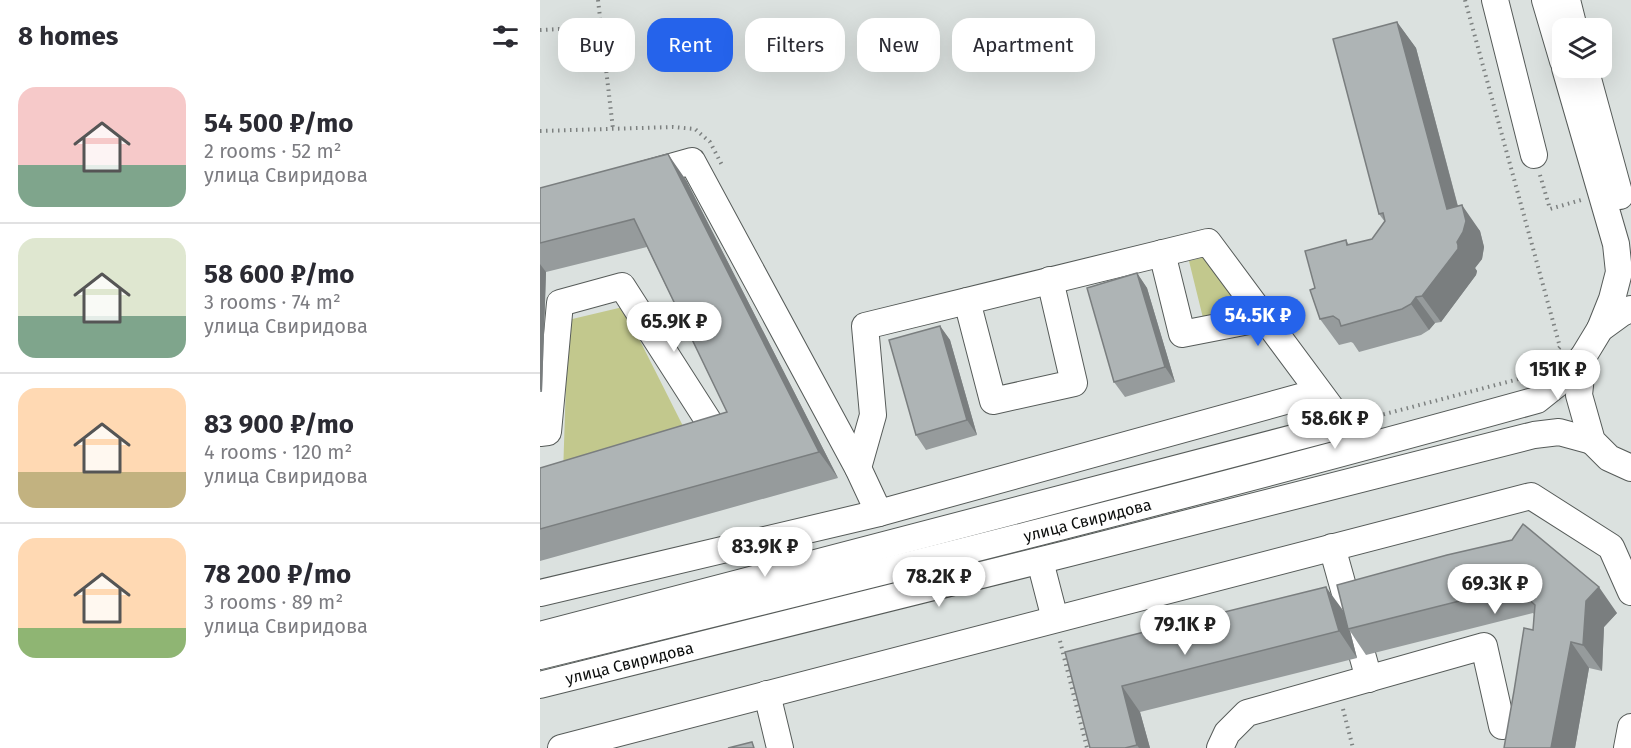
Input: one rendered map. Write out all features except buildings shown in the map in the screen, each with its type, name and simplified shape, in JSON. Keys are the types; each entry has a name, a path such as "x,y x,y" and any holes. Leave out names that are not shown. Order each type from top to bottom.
{"street":[{"path":"1496,0 1534,154"},
{"path":"1545,0 1552,24"},
{"path":"1567,0 1572,18"},
{"path":"1568,78 1616,244 1619,272 1612,300 1600,329 1583,357 1579,395 1592,441 1609,458 1631,468"},
{"path":"1588,78 1631,236"},
{"path":"616,182 692,161 858,468 879,513"},
{"path":"858,468 873,415 865,326 1208,242 1362,448"},
{"path":"1162,253 1182,334 1264,318"},
{"path":"967,301 993,401 1074,383 1050,280"},
{"path":"540,433 548,432 560,303 622,286 720,439 686,447"},
{"path":"1600,329 1631,309"},
{"name":"улица Свиридова","path":"540,656 1063,526 1537,400 1557,384 1583,357"},
{"path":"540,592 879,513 1318,392"},
{"path":"540,635 1343,425"},
{"name":"улица Свиридова","path":"540,685 1534,435 1559,432 1592,441"},
{"path":"561,748 1531,496 1611,547 1631,592"},
{"path":"1332,547 1369,679"},
{"path":"1040,561 1055,620"},
{"path":"1220,748 1227,733 1247,713 1484,646 1502,726"},
{"path":"767,694 780,748"},
{"path":"1628,748 1631,727"}],"path":[{"path":"598,0 600,18"},
{"path":"1465,0 1560,347"},
{"path":"540,30 558,29"},
{"path":"606,72 613,129"},
{"path":"1534,154 1550,209 1582,200"},
{"path":"1553,355 1566,338"},
{"path":"1343,425 1540,373"},
{"path":"1055,620 1087,748"},
{"path":"1337,688 1353,748"}],"green space":[{"path":"1205,257 1247,312 1203,318 1189,261"},
{"path":"623,307 687,434 563,475 568,320"}]}
